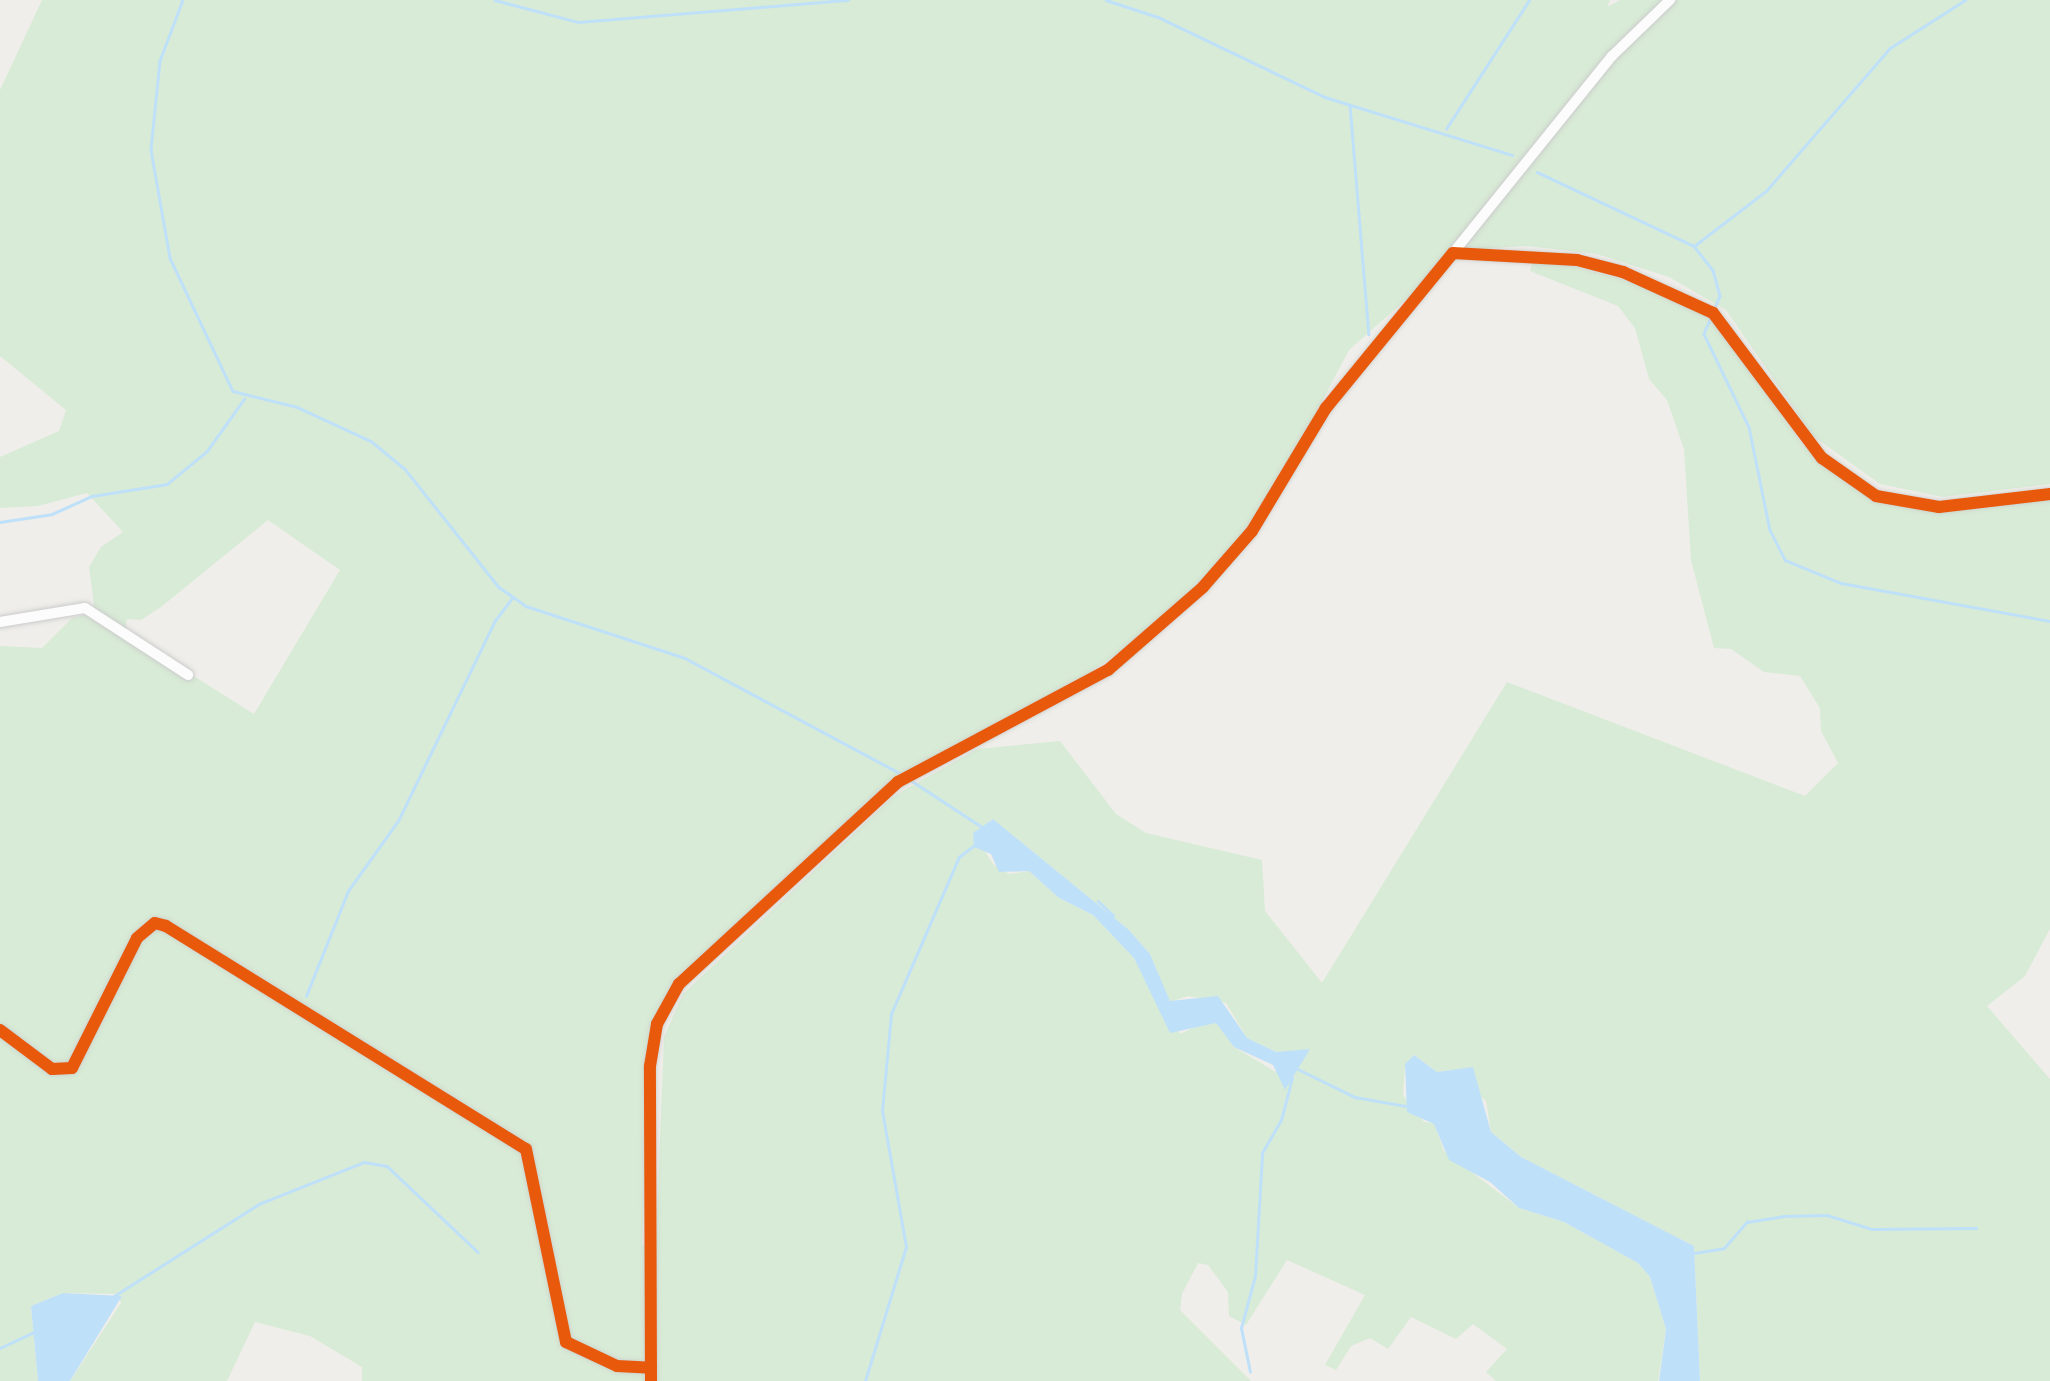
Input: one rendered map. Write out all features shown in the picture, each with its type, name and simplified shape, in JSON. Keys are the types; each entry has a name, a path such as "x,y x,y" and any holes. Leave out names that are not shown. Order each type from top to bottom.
{"street":[{"path":"651,1381 651,1056 658,1024 679,984 898,782 1108,670 1203,588 1252,531 1326,408 1403,306 1453,253 1612,56 1670,0"},
{"path":"1453,253 1576,260 1685,297 1729,328 1822,458 1876,496 1939,508 2050,494"},
{"path":"0,622 85,608 188,675"},
{"path":"0,1030 52,1069 72,1068 137,938 155,923 166,926 526,1149 566,1342 617,1366 650,1368"}],"green space":[{"path":"42,0 1610,0 1607,7 1620,0 2050,0 2050,484 1943,497 1880,484 1813,436 1726,310 1669,277 1597,254 1527,246 1493,248 1446,264 1349,350 1251,535 1149,632 1080,679 886,785 672,986 650,1036 642,1245 656,1244 664,1037 683,994 894,796 977,749 1060,741 1116,814 1146,833 1262,860 1265,911 1322,983 1507,682 1805,796 1838,763 1821,731 1820,708 1800,676 1764,672 1731,649 1714,648 1691,560 1684,449 1667,400 1649,379 1635,328 1618,306 1530,271 1533,260 1557,262 1664,290 1716,320 1803,445 1822,463 1898,504 2050,498 2050,929 2025,976 1987,1006 2050,1079 2050,1381 1700,1381 1694,1246 1521,1157 1491,1132 1486,1101 1450,1070 1437,1072 1414,1055 1405,1065 1403,1095 1424,1122 1434,1123 1444,1151 1519,1208 1564,1222 1638,1263 1650,1277 1666,1329 1658,1381 1496,1381 1486,1372 1507,1349 1473,1324 1456,1339 1411,1317 1388,1349 1370,1338 1351,1346 1336,1370 1325,1365 1365,1295 1287,1260 1246,1325 1229,1316 1228,1292 1208,1265 1198,1263 1182,1294 1180,1310 1251,1381 362,1381 362,1367 310,1336 255,1322 227,1381 70,1381 121,1303 117,1294 63,1293 31,1306 38,1381 0,1381 0,646 42,648 72,618 95,613 89,567 101,547 123,532 87,493 38,506 0,508 0,457 59,431 66,410 0,356 0,90","holes":["268,520 340,570 254,714 125,633 127,619 141,620 161,607","993,819 1129,930 1150,954 1170,1002 1188,996 1226,1003 1247,1038 1276,1052 1308,1050 1299,1065 1279,1074 1234,1047 1217,1023 1207,1021 1180,1034 1134,958 1093,915 1059,898 1029,871 1009,874 993,864 973,833"]}],"water":[{"path":"993,819 1129,930 1150,954 1170,1001 1218,996 1247,1038 1276,1052 1310,1049 1285,1090 1273,1065 1234,1047 1216,1023 1170,1033 1134,958 1093,915 1059,898 1029,871 999,872 991,854 974,847 973,833"},
{"path":"1414,1055 1437,1072 1473,1067 1491,1132 1521,1157 1694,1246 1700,1381 1659,1381 1666,1329 1650,1277 1638,1263 1564,1222 1519,1208 1490,1182 1449,1160 1434,1124 1407,1112 1405,1064"},
{"path":"63,1293 122,1296 70,1381 38,1381 31,1306"}],"waterway":[{"path":"183,0 160,61 151,150 170,258 233,391 297,407 371,441 405,469 499,587 526,606 685,658 903,775"},
{"path":"495,0 578,22 848,0"},
{"path":"1106,0 1158,17 1325,97 1512,155"},
{"path":"1446,129 1529,0"},
{"path":"1694,246 1766,191 1890,48 1965,0"},
{"path":"1350,105 1369,334"},
{"path":"1537,172 1694,246 1713,270 1720,296 1715,308"},
{"path":"1711,318 1704,334 1749,427 1770,530 1785,560 1841,583 2050,621"},
{"path":"0,522 52,514 92,496 167,484 207,451 244,399"},
{"path":"306,996 348,891 398,821 494,622 512,598"},
{"path":"909,779 982,827"},
{"path":"865,1381 906,1247 882,1111 891,1014 959,857 973,846"},
{"path":"1098,901 1113,915"},
{"path":"1296,1068 1355,1097 1406,1106"},
{"path":"1250,1372 1241,1328 1255,1276 1262,1153 1281,1120 1292,1078"},
{"path":"114,1296 259,1204 364,1162 387,1166 478,1252"},
{"path":"1694,1253 1724,1248 1747,1222 1783,1216 1827,1215 1872,1229 1976,1228"},
{"path":"0,1348 34,1332"}],"cycle path":[{"path":"651,1381 650,1066 657,1024 679,984 898,782 1108,670 1203,587 1252,531 1326,408 1453,253 1577,260 1623,272 1713,313 1822,458 1876,496 1939,507 2050,494"},
{"path":"0,1030 52,1069 72,1068 137,938 155,923 166,926 526,1149 566,1342 617,1366 651,1368"}]}
